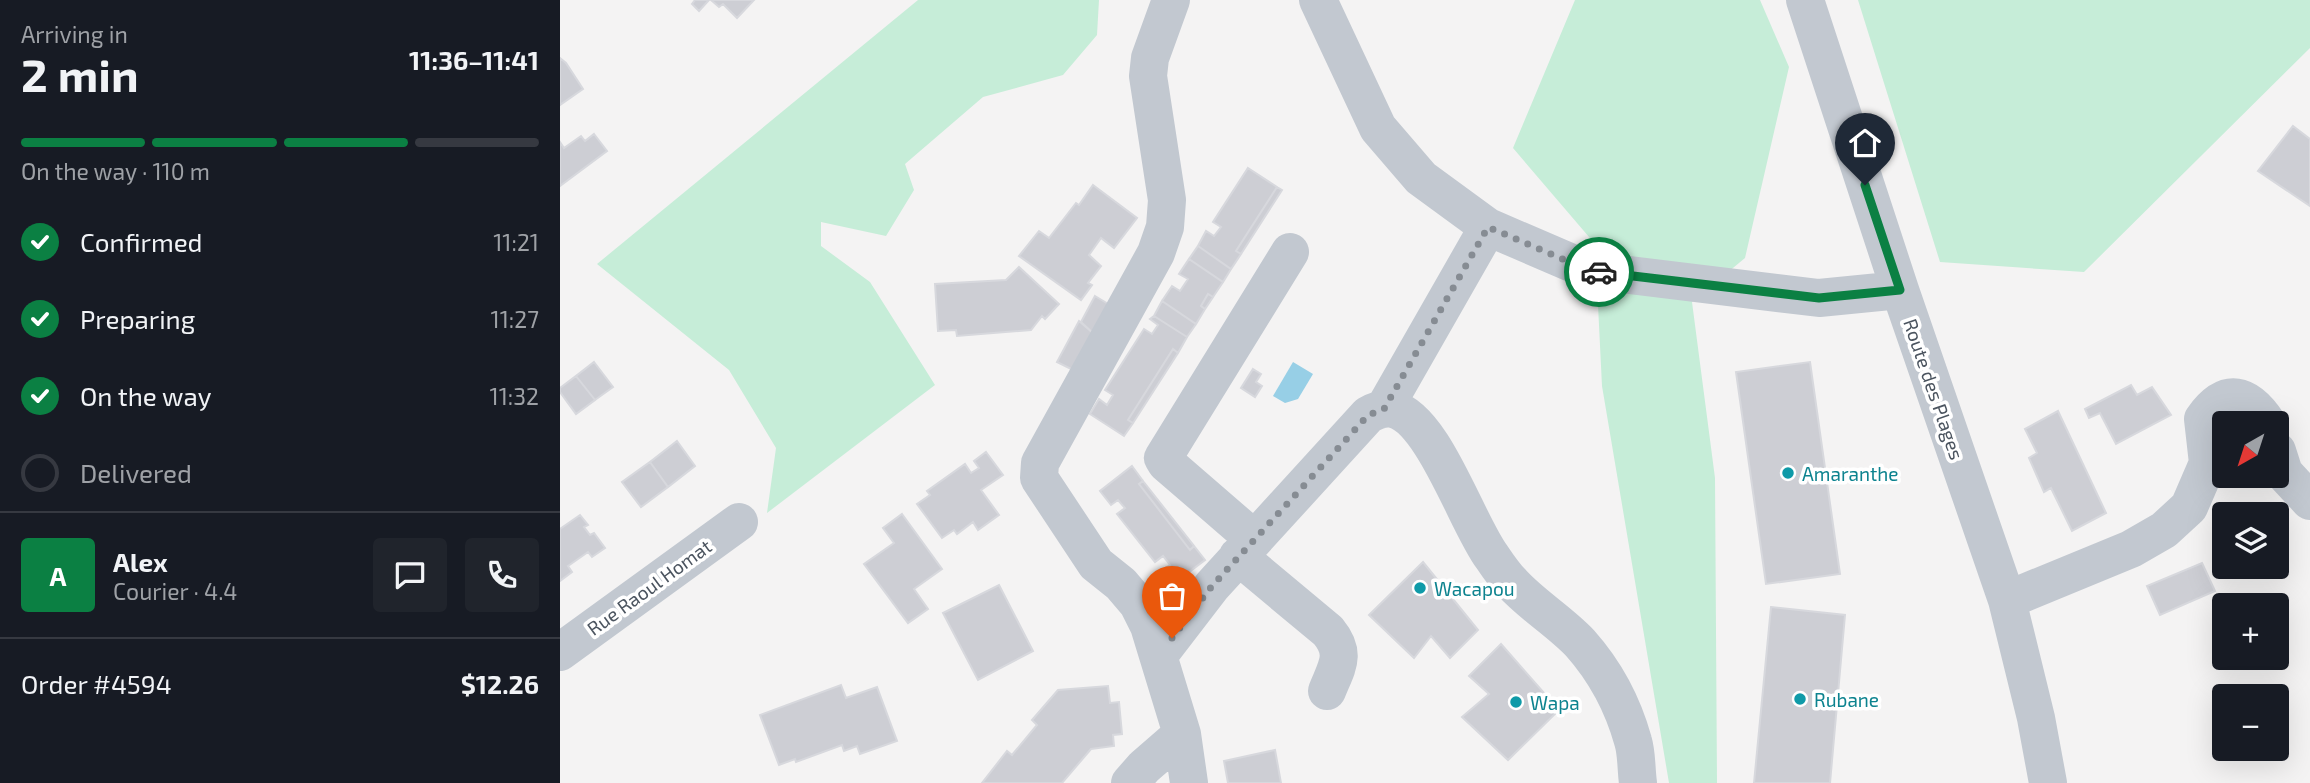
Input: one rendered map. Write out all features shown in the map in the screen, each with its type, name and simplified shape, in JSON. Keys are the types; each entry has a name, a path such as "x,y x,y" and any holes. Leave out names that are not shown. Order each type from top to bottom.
{"street":[{"path":"1171,0 1150,58 1148,76 1167,200 1165,227 1156,253 1040,463 1038,472 1039,478 1096,564 1121,584 1138,604 1149,626 1182,734 1189,783"},
{"path":"1318,0 1378,128 1421,178 1488,227 1588,270 1819,298 1900,290"},
{"name":"Route des Plages","path":"1805,0 1900,290 2007,600 2036,718 2048,783"},
{"path":"1384,409 1488,227"},
{"path":"1290,252 1163,458 1335,640 1340,658 1327,691"},
{"path":"2007,600 2131,549 2164,530 2189,507 2208,463 2203,419 2210,409 2220,401 2235,396 2250,401 2258,411"},
{"path":"1159,655 1212,586 1368,415 1392,408 1404,414 1424,435 1448,471 1489,554 1513,584 1580,643 1610,685 1624,712 1634,743 1638,783"},
{"path":"2289,478 2310,501"},
{"name":"Rue Raoul Homat","path":"560,652 739,522"},
{"path":"1130,783 1143,767 1182,734"}],"green space":[{"path":"918,0 1099,0 1097,35 1063,75 983,97 905,164 914,190 886,236 821,222 821,246 870,282 935,385 767,513 776,448 729,370 597,264"},
{"path":"1575,0 1760,0 1789,67 1745,258 1692,302 1715,478 1717,783 1669,783 1602,386 1595,244 1513,148"},
{"path":"1858,0 2310,0 2310,48 2084,272 1940,262"}],"water":[{"path":"1293,362 1313,374 1298,399 1285,403 1273,396"}],"building":[{"path":"695,0 709,0 699,11 692,4"},
{"path":"711,0 754,0 737,18 723,4 719,7"},
{"path":"560,58 583,89 560,105"},
{"path":"2293,126 2310,139 2310,206 2258,171"},
{"path":"594,134 607,151 560,186 560,142 564,148 581,136 585,141"},
{"path":"1248,168 1277,187 1236,251 1241,254 1231,269 1198,246 1206,231 1214,236 1221,227 1213,222"},
{"path":"1093,185 1137,218 1114,248 1101,238 1089,255 1101,266 1088,283 1092,285 1081,300 1019,256 1039,231 1049,238"},
{"path":"1277,187 1282,190 1241,254 1236,251"},
{"path":"1198,246 1231,269 1223,282 1189,259"},
{"path":"1189,259 1223,282 1213,297 1208,294 1201,306 1205,309 1196,324 1162,301 1172,286 1180,291 1188,279 1179,274"},
{"path":"1019,267 1059,304 1045,319 1042,316 1031,330 957,336 956,330 938,331 935,284 1006,280"},
{"path":"1208,294 1213,297 1205,309 1201,306"},
{"path":"1095,296 1110,305 1094,334 1081,322"},
{"path":"1162,301 1196,324 1187,337 1154,316"},
{"path":"1154,316 1187,337 1178,353 1173,349 1128,420 1133,423 1124,436 1090,414 1099,399 1107,405 1113,395 1105,390 1144,329 1152,334 1158,325 1150,319"},
{"path":"1079,321 1094,334 1073,370 1057,362"},
{"path":"1173,349 1178,353 1133,423 1128,420"},
{"path":"594,362 613,387 595,400 576,376"},
{"name":"Amaranthe","path":"1810,362 1840,574 1766,584 1736,372"},
{"path":"1253,369 1261,374 1256,382 1262,386 1255,397 1241,388"},
{"path":"576,376 595,400 576,414 560,388"},
{"path":"2131,385 2137,395 2152,387 2171,415 2116,444 2100,413 2089,418 2085,409"},
{"path":"2058,411 2106,513 2072,531 2051,488 2044,492 2029,458 2037,453 2025,429"},
{"path":"677,441 695,466 668,487 650,462"},
{"path":"986,452 1003,475 981,490 999,515 978,530 973,522 957,534 954,530 942,538 917,504 930,495 927,491 965,464 971,473 979,468 974,461"},
{"path":"650,462 668,487 641,507 622,482"},
{"path":"1132,466 1143,481 1139,484 1190,550 1194,546 1205,560 1173,584 1162,570 1170,565 1163,556 1155,562 1117,514 1125,508 1118,500 1111,505 1100,491"},
{"path":"1143,481 1194,546 1190,550 1139,484"},
{"path":"902,514 942,569 914,589 928,609 908,623 864,564 894,543 883,528"},
{"path":"580,515 588,525 584,527 590,535 594,533 605,548 592,557 588,552 568,566 572,572 560,581 560,529"},
{"name":"Wacapou","path":"1423,562 1478,630 1450,658 1431,636 1414,658 1369,615"},
{"path":"2202,563 2215,591 2160,615 2147,586"},
{"path":"999,585 1033,651 978,680 943,613"},
{"name":"Rubane","path":"1771,607 1845,615 1830,783 1754,783"},
{"name":"Wapa","path":"1501,644 1559,710 1508,760 1462,717 1489,694 1469,676"},
{"path":"841,685 846,698 877,687 897,741 860,754 857,746 844,751 842,745 796,762 795,759 779,765 760,715"},
{"path":"1108,686 1110,703 1119,702 1122,734 1113,735 1114,746 1091,749 1062,783 982,783 1007,751 1012,755 1037,725 1032,720 1058,690"},
{"path":"1275,750 1281,783 1228,783 1224,761"}],"way so far":[{"path":"1172,638 1212,586 1368,415 1384,409 1488,227 1588,270 1599,272"}],"place":[{"name":"Amaranthe","path":"1788,473"},
{"name":"Wacapou","path":"1420,588"},
{"name":"Rubane","path":"1800,699"},
{"name":"Wapa","path":"1516,702"}],"route":[{"path":"1599,272 1819,298 1900,290 1865,185"}]}
